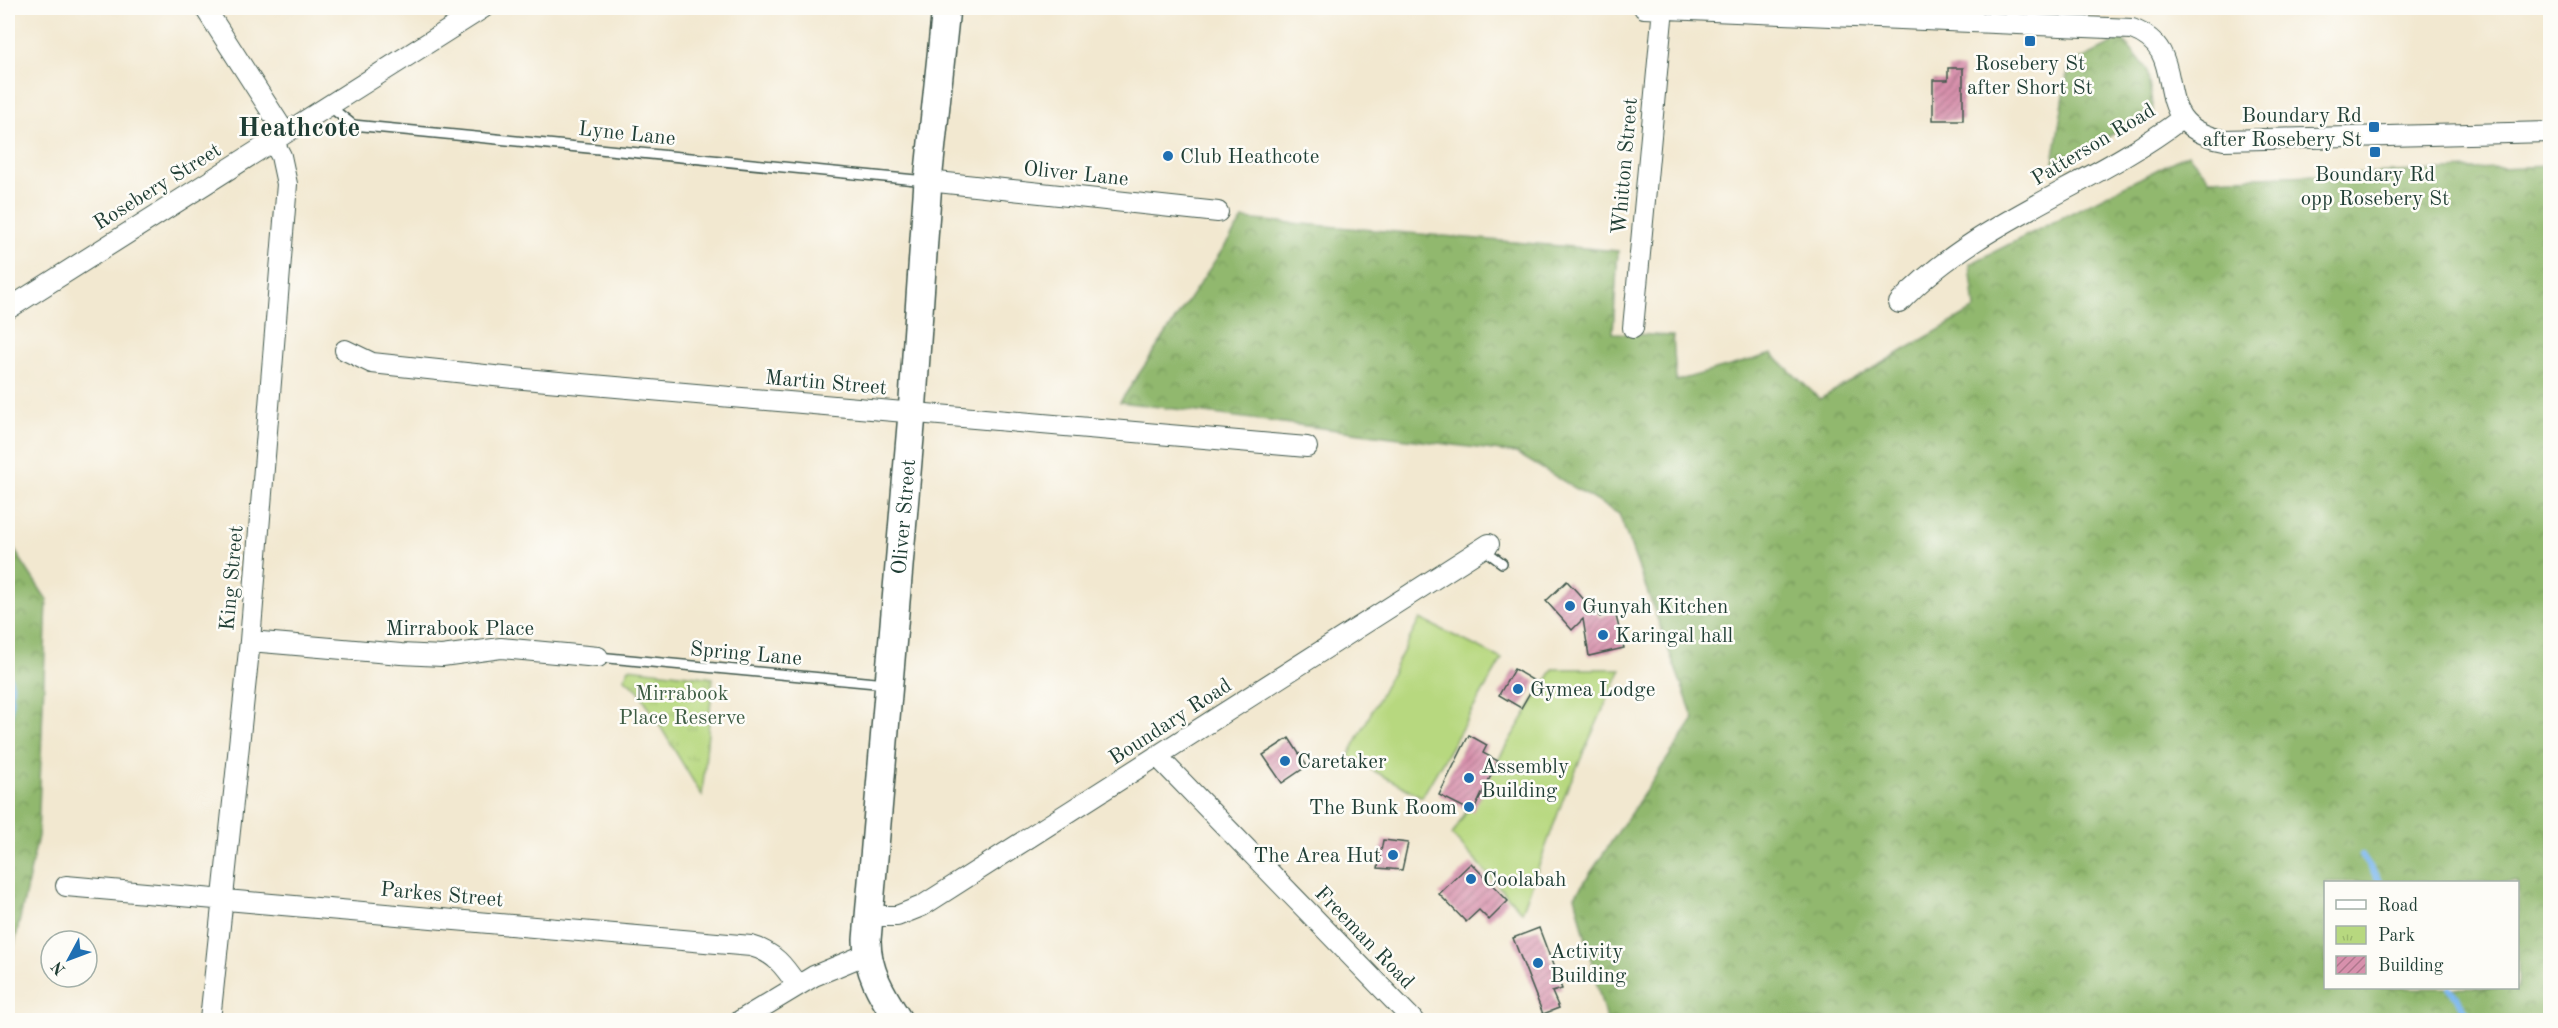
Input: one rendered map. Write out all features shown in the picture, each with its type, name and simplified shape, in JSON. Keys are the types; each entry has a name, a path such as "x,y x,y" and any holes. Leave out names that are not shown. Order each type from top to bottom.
{"street":[{"name":"King Street","path":"205,8 279,137 287,184 250,641 210,1020"},
{"name":"Rosebery Street","path":"8,309 483,8"},
{"name":"Oliver Street","path":"898,1020 878,987 867,954 868,916 912,414 928,181 946,8"},
{"path":"1657,8 2132,28 2143,33 2160,50 2166,62 2174,102 2181,119"},
{"name":"Whitton Street","path":"1633,328 1657,8"},
{"name":"Patterson Road","path":"1899,303 1920,281 1963,249 2150,142 2181,119 2198,132 2224,140 2550,132"},
{"name":"Oliver Lane","path":"928,181 1218,212"},
{"name":"Martin Street","path":"345,350 372,363 513,378 1307,447"},
{"name":"Boundary Road","path":"868,916 897,916 922,906 1485,546"},
{"name":"Mirrabook Place","path":"250,641 442,656 501,648 598,657"},
{"name":"Freeman Road","path":"1158,757 1413,1020"},
{"name":"Parkes Street","path":"66,886 751,946 767,950 782,963 797,985"},
{"path":"741,1020 829,968 867,954"}],"lane":[{"name":"Lyne Lane","path":"329,106 352,124 928,181"},
{"path":"1485,546 1502,563"},
{"name":"Spring Lane","path":"598,657 889,684"}],"green space":[{"path":"2122,39 2147,69 2153,111 2052,169 2069,65"},
{"path":"2188,154 2209,179 2550,166 2550,1020 1606,1020 1575,896 1694,719 1619,514 1516,453 1120,402 1243,219 1618,251 1613,333 1673,336 1676,381 1772,354 1820,399 1975,309 1970,264"},
{"path":"8,540 47,600 38,836 8,974"},
{"path":"1420,619 1502,659 1422,797 1348,757"},
{"name":"Mirrabook Place Reserve","path":"629,668 713,678 702,796 639,691 624,678"},
{"path":"1553,669 1621,669 1565,794 1522,912 1452,835"}],"building":[{"path":"1948,68 1963,68 1963,120 1933,120 1933,80 1948,80"},
{"path":"1567,581 1600,617 1615,612 1624,648 1589,656 1583,619 1572,630 1546,601"},
{"name":"Gymea Lodge","path":"1514,669 1536,682 1521,708 1499,695"},
{"name":"Assembly Building","path":"1469,735 1487,745 1483,753 1498,761 1473,812 1439,795"},
{"name":"Caretaker","path":"1289,738 1307,766 1282,783 1263,755"},
{"name":"The Area Hut","path":"1383,840 1408,843 1402,870 1378,868"},
{"name":"Coolabah","path":"1471,863 1508,901 1489,920 1479,910 1466,922 1439,894"},
{"name":"Activity Building","path":"1539,928 1562,989 1552,992 1559,1008 1543,1014 1513,938"}],"waterway":[{"path":"8,674 11,685 8,759"},
{"path":"2362,855 2379,881"},
{"path":"2451,989 2472,1020"}],"place":[{"name":"Rosebery St after Short St","path":"2030,41"},
{"name":"Boundary Rd after Rosebery St","path":"2374,127"},
{"name":"Boundary Rd opp Rosebery St","path":"2375,152"},
{"name":"Club Heathcote","path":"1168,156"},
{"name":"Gunyah Kitchen","path":"1570,606"},
{"name":"Karingal hall","path":"1603,635"},
{"name":"Gymea Lodge","path":"1518,689"},
{"name":"Caretaker","path":"1285,761"},
{"name":"Assembly Building","path":"1469,778"},
{"name":"The Bunk Room","path":"1469,807"},
{"name":"The Area Hut","path":"1393,855"},
{"name":"Coolabah","path":"1471,879"},
{"name":"Activity Building","path":"1538,963"}],"district":[{"name":"Heathcote","path":"299,127"}]}
